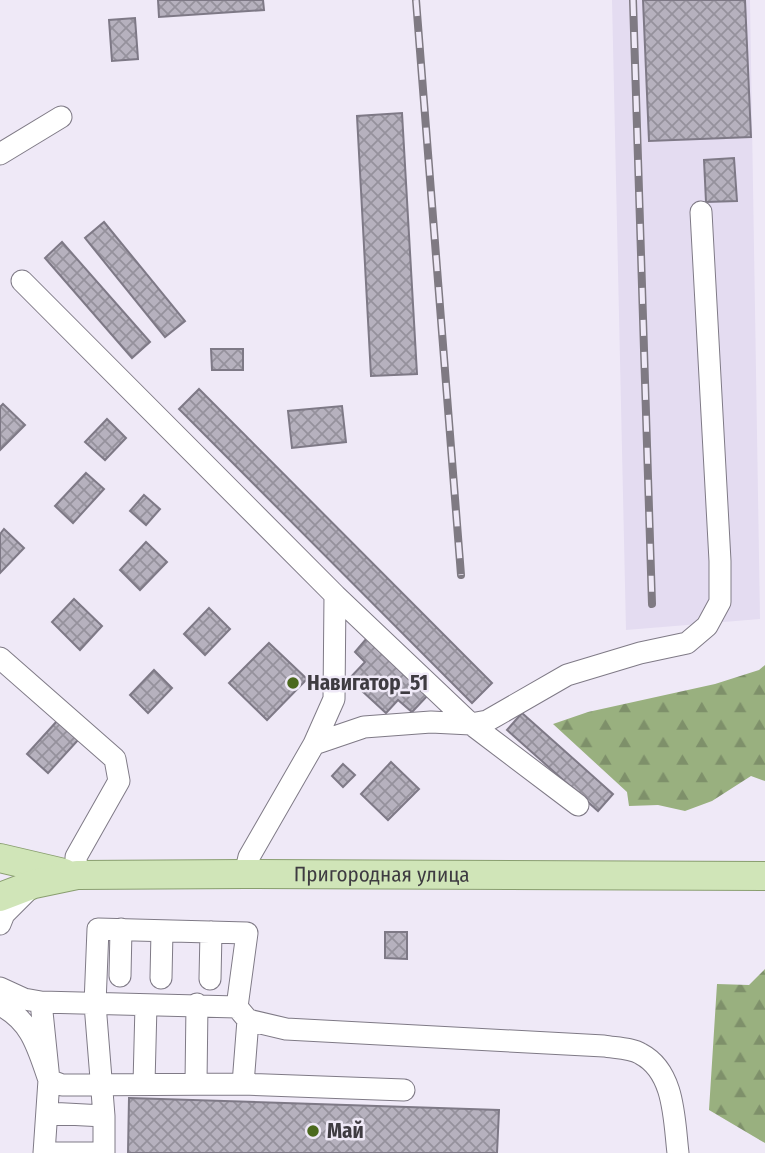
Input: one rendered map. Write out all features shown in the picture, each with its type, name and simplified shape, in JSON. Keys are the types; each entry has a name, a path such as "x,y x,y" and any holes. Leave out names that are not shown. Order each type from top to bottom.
{"main road":[{"path":"0,858 77,875"},
{"name":"Пригородная улица","path":"0,897 34,884 77,875 245,873 765,876"}],"lane":[{"path":"0,155 61,117"},
{"path":"314,744 364,727 430,722 471,724 487,720 567,675 640,653 687,643 707,626 720,602 701,212"},
{"path":"22,281 335,595 471,724 578,805"},
{"path":"245,873 248,857 314,744 334,699 335,595"},
{"path":"0,658 116,759 119,781 76,857 77,875"},
{"path":"0,924 14,901 34,884"},
{"path":"41,1002 49,1080 44,1153 104,1153 104,1116 95,1004 98,929 247,933 242,1014 243,1084"},
{"path":"120,976 121,929"},
{"path":"161,978 162,931"},
{"path":"210,979 211,932"},
{"path":"0,978 18,993 41,1002"},
{"path":"0,988 24,999 41,1002 197,1004 286,1028 604,1046 641,1054 662,1073 673,1104 678,1153"},
{"path":"0,1004 15,1012 34,1037 49,1080 62,1085 197,1083 404,1090"},
{"path":"197,1004 197,1083"},
{"path":"144,1084 146,1005"},
{"path":"47,1113 104,1116"}],"shaded area":[{"path":"612,0 750,0 760,619 626,630"}],"green space":[{"path":"765,665 765,781 751,776 712,801 685,811 658,805 629,806 627,792 553,724 588,712 715,684 759,670"},
{"path":"765,969 765,1143 709,1110 717,984 749,985"}],"building":[{"path":"158,0 263,0 264,10 159,17"},
{"path":"643,0 745,0 751,137 649,141"},
{"path":"135,18 138,59 112,61 109,20"},
{"path":"402,113 417,374 371,376 357,116"},
{"path":"734,158 737,201 706,202 704,160"},
{"path":"104,222 185,321 165,337 85,238"},
{"path":"62,242 150,342 132,358 45,258"},
{"path":"211,349 243,349 243,370 212,370"},
{"path":"199,389 492,683 472,703 179,409"},
{"path":"3,404 25,425 0,450 0,407"},
{"path":"342,406 346,442 292,448 288,411"},
{"path":"107,419 126,438 105,460 85,442"},
{"path":"86,473 104,489 73,523 55,506"},
{"path":"144,495 160,509 146,525 130,511"},
{"path":"4,529 24,548 0,573 0,534"},
{"path":"146,542 167,562 140,590 120,570"},
{"path":"74,599 102,626 80,650 52,622"},
{"path":"209,608 230,629 205,655 184,634"},
{"path":"367,638 428,695 412,712 398,700 386,713 349,679 365,662 355,652"},
{"path":"269,643 307,679 267,720 229,683"},
{"path":"154,670 172,688 148,713 130,695"},
{"path":"522,713 613,794 598,811 507,730"},
{"path":"57,721 78,740 48,773 27,754"},
{"path":"391,762 419,789 388,820 361,794"},
{"path":"343,764 355,775 343,787 332,776"},
{"path":"385,932 407,932 407,959 385,958"},
{"name":"Май","path":"129,1098 499,1110 497,1153 128,1153"}],"railway":[{"path":"416,0 461,575"},
{"path":"633,0 652,604"}],"place":[{"name":"Навигатор_51","path":"293,683"},
{"name":"Май","path":"313,1131"}]}
